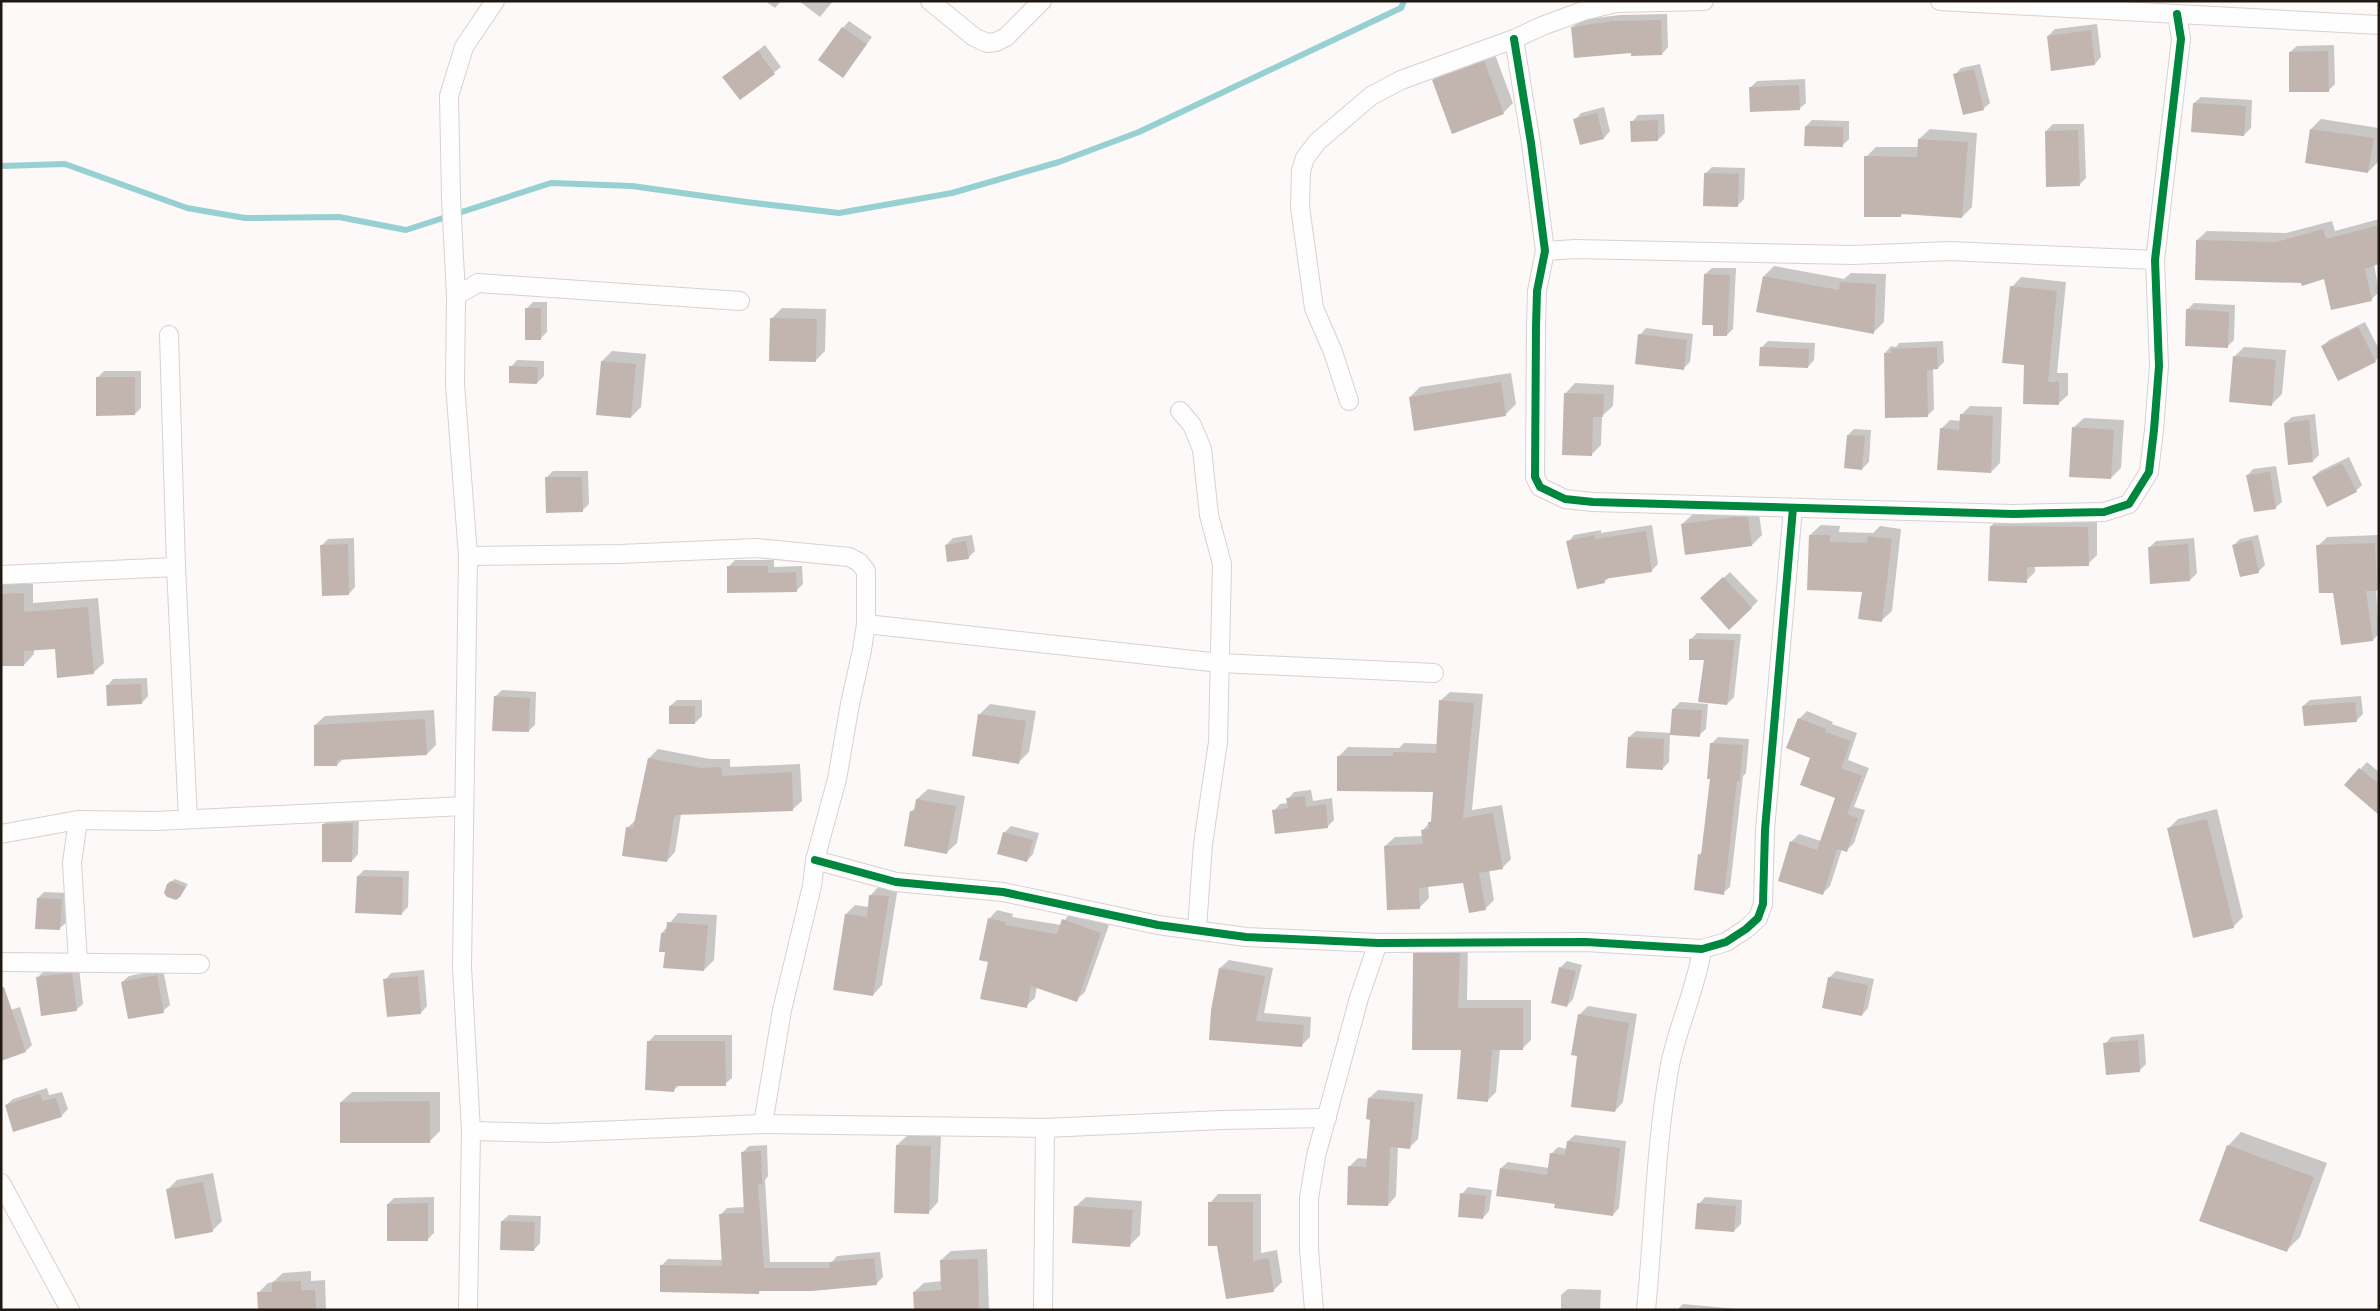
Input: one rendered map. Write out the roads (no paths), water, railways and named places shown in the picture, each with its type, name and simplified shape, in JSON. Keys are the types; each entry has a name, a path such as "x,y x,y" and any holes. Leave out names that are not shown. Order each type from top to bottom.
{"street":[{"path":"468,1310 471,1131 462,967 468,556 455,384 456,296 451,198 449,96 464,47 495,1"},
{"path":"930,1 974,37 988,43 996,42 1006,37 1042,1"},
{"path":"1349,401 1333,352 1314,308 1300,207 1300,171 1305,158 1317,142 1371,96 1401,80 1514,39 1582,11 1616,3 1704,1"},
{"path":"1940,1 2379,25"},
{"path":"1514,39 1531,143 1545,251 1538,291 1536,327 1535,477 1540,488 1566,499 1593,502 2013,514 2104,512 2129,504 2149,472 2159,366 2155,260 2181,39 2177,14"},
{"path":"1545,251 1575,249 1853,255 1949,251 2155,260"},
{"path":"456,296 478,283 740,301"},
{"path":"168,335 176,568 188,819"},
{"path":"1180,411 1192,425 1202,449 1209,515 1222,564 1218,742 1203,844 1197,929"},
{"path":"815,860 896,882 1003,892 1158,924 1246,936 1378,942 1586,942 1702,949 1726,942 1746,929 1758,918 1763,904 1765,830 1793,508"},
{"path":"468,556 620,554 756,548 849,557 859,562 866,571 866,624 837,779 815,860 812,886 782,1010 763,1124"},
{"path":"1,576 176,568"},
{"path":"866,624 1220,663 1434,673"},
{"path":"1,834 78,820 188,819 464,806"},
{"path":"78,820 72,863 78,962"},
{"path":"1314,1310 1309,1249 1309,1198 1316,1156 1359,998 1378,942"},
{"path":"1646,1310 1660,1117 1669,1066 1699,969 1702,949"},
{"path":"1,962 200,964"},
{"path":"471,1131 548,1133 763,1124 1045,1128 1222,1120 1327,1118"},
{"path":"1044,1310 1045,1128"},
{"path":"1,1183 70,1310"}],"waterway":[{"path":"1,166 65,164 187,208 245,218 339,217 406,230 551,183 632,186 839,213 952,193 1059,162 1139,132 1401,8 1404,1"}]}
